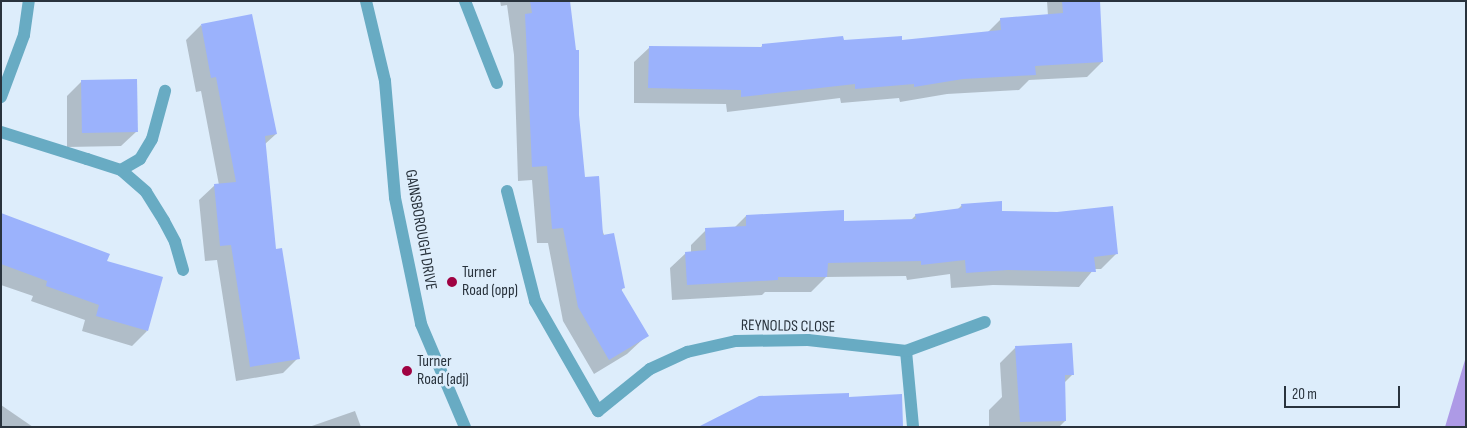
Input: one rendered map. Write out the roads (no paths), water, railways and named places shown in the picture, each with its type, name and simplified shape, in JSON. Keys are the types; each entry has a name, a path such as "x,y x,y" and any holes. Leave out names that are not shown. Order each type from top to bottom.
{"street":[{"path":"1,97 24,35 30,1"},
{"name":"GAINSBOROUGH DRIVE","path":"366,1 385,81 395,198 421,324 465,427"},
{"path":"465,1 497,83"},
{"path":"121,170 140,159 152,139 165,91"},
{"path":"1,132 121,170 146,192 164,221 175,242 183,270"},
{"name":"REYNOLDS CLOSE","path":"507,191 535,301 598,411 650,369 686,352 736,341 808,340 906,351 985,322"},
{"path":"906,351 913,427"}],"place":[{"name":"Turner Road (opp)","path":"452,282"},
{"name":"Turner Road (adj)","path":"407,371"}]}
